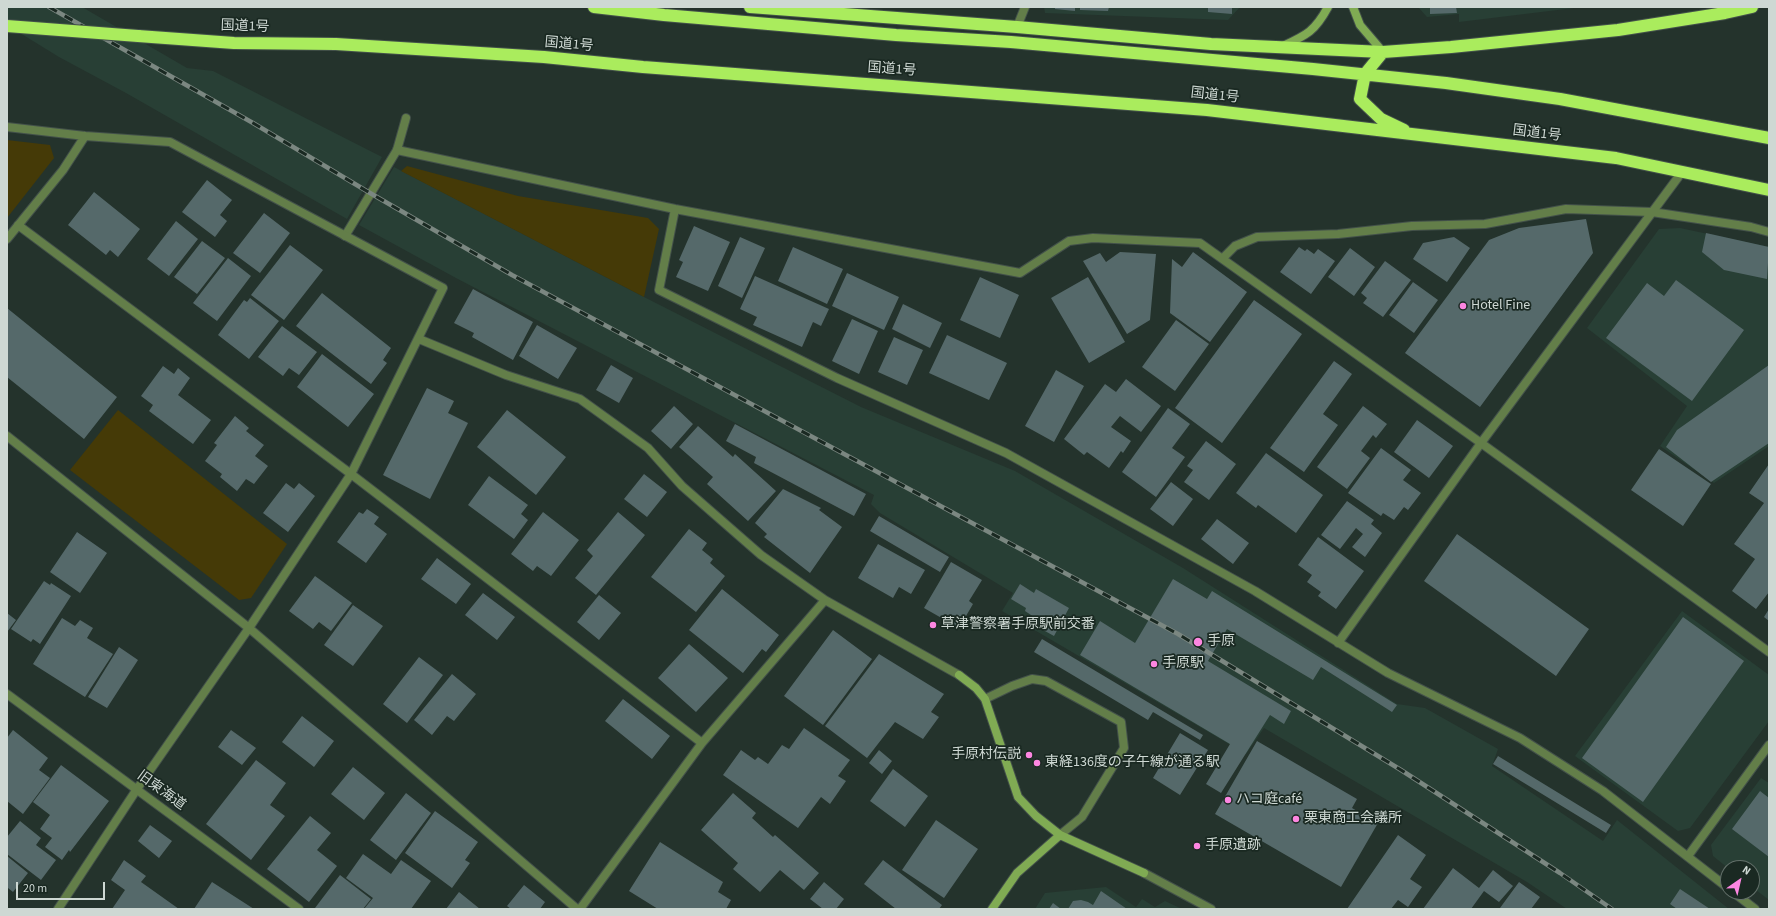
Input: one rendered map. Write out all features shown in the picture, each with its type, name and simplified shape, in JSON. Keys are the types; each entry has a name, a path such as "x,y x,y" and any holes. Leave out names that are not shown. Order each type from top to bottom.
{"highway":[{"path":"594,7 672,16 896,35 1011,42 1446,82 1560,99 1769,138"},
{"path":"750,7 1017,26 1211,44 1383,52 1451,48 1618,30 1725,13 1752,7"},
{"name":"国道1号","path":"7,26 234,42 336,44 544,57 643,67 1199,109 1616,158 1769,190"},
{"path":"1383,52 1365,74 1360,99 1381,118 1410,134"}],"street":[{"path":"1017,26 1025,7"},
{"path":"1280,47 1304,37 1320,21 1328,7"},
{"path":"1354,7 1360,25 1383,52"},
{"path":"345,236 397,150 406,118"},
{"path":"7,127 84,136 170,142 444,288 351,474 249,628 137,789 58,909"},
{"path":"7,239 63,170 84,136"},
{"path":"397,150 675,209 1020,273 1068,241 1093,238 1200,243 1481,443 1769,652"},
{"path":"1338,643 1481,443 1682,172"},
{"path":"675,209 659,290 837,378 1006,453 1167,544 1255,591 1388,673 1520,738 1603,791 1720,882"},
{"path":"1223,258 1235,246 1257,237 1338,234 1412,226 1485,224 1566,209 1652,212 1751,227 1769,232"},
{"path":"18,225 351,474 702,743"},
{"path":"419,340 506,376 580,399 648,448 682,486 761,555 825,600 959,675 976,688 985,699 1018,797 1036,816 1060,835 1144,873 1211,909"},
{"path":"7,436 249,628 577,909"},
{"path":"580,909 702,743 825,600"},
{"path":"985,699 1012,686 1032,679 1046,680 1121,722 1124,748 1082,817 1017,873 992,909"},
{"name":"旧東海道","path":"7,694 299,909"},
{"path":"1688,856 1769,745"},
{"path":"1743,900 1755,909"}],"shaded area":[{"path":"7,7 82,7 187,68 213,71 382,157 347,219 126,93 59,57 7,25"},
{"path":"1044,7 1240,7 1228,20 1045,13"},
{"path":"1418,7 1582,7 1459,22 1459,14 1427,17"},
{"path":"7,140 50,145 54,158 7,218"},
{"path":"407,166 518,196 648,218 659,229 644,297 401,171"},
{"path":"394,167 644,297 861,407 1015,471 1183,568 1397,704 1425,708 1498,749 1492,766 1603,841 1617,820 1729,909 1567,909 1527,882 1264,728 1246,754 1002,611 1013,593 880,513 871,504 874,495 456,278 359,225"},
{"path":"1680,228 1769,247 1769,446 1714,483 1660,446 1687,406 1587,328 1659,229"},
{"path":"118,410 287,544 251,598 239,600 70,470"},
{"path":"1682,611 1769,675 1769,721 1690,828 1678,831 1575,756"},
{"path":"1761,778 1769,783 1769,900 1760,893 1760,860 1720,860 1720,862 1713,856 1711,845"},
{"path":"1106,887 1136,907 1142,899 1155,907 1165,901 1182,909 1035,909 1045,893"}],"building":[{"path":"1055,7 1075,7 1075,11 1055,9"},
{"path":"1080,7 1109,7 1108,11 1080,10"},
{"path":"1208,7 1232,7 1232,14 1208,12"},
{"path":"1430,7 1456,7 1457,13 1430,14"},
{"path":"207,180 232,200 220,215 227,221 215,237 182,212"},
{"path":"94,192 140,229 118,257 110,250 106,255 68,225"},
{"path":"264,213 290,233 260,273 233,253"},
{"path":"1586,219 1593,253 1480,407 1405,353 1489,240 1519,228"},
{"path":"176,221 198,239 169,276 147,259"},
{"path":"694,226 730,242 708,291 676,277 683,262 679,260"},
{"path":"1706,233 1769,247 1767,279 1724,270 1702,252"},
{"path":"740,237 765,248 742,298 718,286"},
{"path":"1454,237 1470,248 1447,282 1413,259 1423,243"},
{"path":"202,241 225,258 197,294 174,277"},
{"path":"290,245 323,270 284,320 251,295"},
{"path":"793,247 843,269 827,304 778,281"},
{"path":"1299,247 1305,251 1307,249 1314,254 1318,249 1335,261 1311,294 1280,272"},
{"path":"1350,248 1375,267 1354,296 1328,277"},
{"path":"1120,252 1156,254 1150,320 1127,334 1083,261 1100,253 1106,262"},
{"path":"1193,252 1247,292 1210,342 1170,313 1172,259 1182,267"},
{"path":"228,258 251,276 217,321 193,303"},
{"path":"1385,261 1411,280 1383,317 1363,303 1367,298 1361,293"},
{"path":"847,273 899,297 884,330 832,306"},
{"path":"755,276 829,309 821,326 813,322 802,347 753,325 757,317 740,309"},
{"path":"980,277 1019,295 1000,338 960,320"},
{"path":"1088,277 1125,342 1089,363 1051,298"},
{"path":"1676,280 1744,330 1692,401 1606,338 1647,283 1664,296"},
{"path":"1413,282 1438,300 1414,333 1389,315"},
{"path":"473,289 533,322 513,360 472,337 474,333 454,323"},
{"path":"322,293 391,348 383,360 387,363 371,384 296,326"},
{"path":"250,298 279,321 249,359 218,335 244,300 247,302"},
{"path":"1254,300 1302,334 1222,443 1175,408"},
{"path":"903,304 942,323 930,348 892,329"},
{"path":"7,308 117,397 84,439 7,377"},
{"path":"852,319 878,331 859,374 832,361"},
{"path":"1176,320 1209,344 1175,391 1142,367"},
{"path":"537,325 577,348 558,379 519,356"},
{"path":"282,326 317,352 299,375 289,368 283,376 258,357"},
{"path":"947,335 1007,363 989,400 929,373"},
{"path":"894,337 923,350 907,385 878,372"},
{"path":"322,354 374,394 348,427 297,387"},
{"path":"1334,361 1352,374 1323,414 1338,425 1304,472 1270,448"},
{"path":"611,365 633,378 619,403 596,390"},
{"path":"1769,365 1769,443 1711,482 1666,447 1677,430"},
{"path":"163,366 174,374 178,368 190,378 178,395 211,420 193,444 149,411 153,405 141,396"},
{"path":"1056,370 1084,386 1054,442 1025,426"},
{"path":"1126,379 1161,406 1141,432 1120,416 1111,427 1131,441 1123,453 1121,451 1109,468 1087,452 1084,455 1064,439 1105,384 1116,392"},
{"path":"427,388 454,401 448,413 468,423 430,499 383,475"},
{"path":"674,406 693,424 671,449 651,431"},
{"path":"1363,406 1387,424 1376,438 1373,435 1361,451 1370,458 1347,489 1317,467"},
{"path":"1168,408 1190,424 1172,448 1185,457 1156,497 1122,472"},
{"path":"507,410 566,457 536,495 477,447"},
{"path":"235,416 249,428 246,431 264,445 255,456 268,466 254,484 246,479 237,491 220,477 222,474 205,461 217,445 214,443"},
{"path":"1417,420 1453,446 1429,478 1394,452"},
{"path":"735,424 866,494 854,516 754,463 756,457 726,441"},
{"path":"698,426 733,457 735,454 776,491 748,521 707,484 713,477 679,447"},
{"path":"1206,441 1236,464 1209,500 1184,482 1193,470 1187,466"},
{"path":"1381,448 1411,470 1403,480 1421,493 1408,510 1404,507 1394,520 1383,513 1381,516 1348,493"},
{"path":"1659,449 1711,484 1683,526 1631,490"},
{"path":"1266,453 1323,495 1296,533 1258,505 1256,508 1236,493"},
{"path":"1769,464 1769,592 1756,609 1732,591 1755,559 1734,544 1764,503 1749,493"},
{"path":"644,474 667,492 647,517 624,499"},
{"path":"489,476 528,505 521,514 528,520 514,539 468,505"},
{"path":"1171,482 1193,499 1173,526 1150,509"},
{"path":"286,483 294,489 299,483 315,496 288,532 263,513"},
{"path":"783,489 821,508 819,510 842,527 810,573 764,537 767,534 755,523"},
{"path":"1347,501 1374,520 1371,524 1382,533 1365,557 1352,547 1363,534 1356,528 1340,549 1321,535"},
{"path":"367,509 379,517 374,524 387,534 366,563 337,542 359,512 363,514"},
{"path":"543,512 579,540 551,576 537,566 533,571 511,554"},
{"path":"618,512 645,535 596,595 575,578 593,556 587,550"},
{"path":"879,516 949,557 940,572 870,531"},
{"path":"1217,519 1249,543 1233,564 1201,539"},
{"path":"689,529 707,543 702,550 713,559 710,563 725,576 696,612 651,577"},
{"path":"77,532 107,553 80,593 50,572"},
{"path":"1457,534 1589,629 1556,676 1424,581"},
{"path":"1318,537 1364,571 1336,609 1318,596 1321,592 1307,582 1312,575 1298,565"},
{"path":"878,544 925,570 911,594 899,587 893,598 858,578"},
{"path":"437,558 471,584 456,604 421,579"},
{"path":"951,562 982,580 969,601 973,604 959,628 924,608"},
{"path":"315,576 352,603 331,631 319,622 313,629 289,611"},
{"name":"手原駅","path":"1173,579 1207,599 1212,591 1397,705 1392,712 1321,667 1313,680 1227,629 1208,661 1291,711 1284,724 1270,715 1221,793 1206,784 1230,744 1080,655 1100,621 1135,643"},
{"path":"44,581 50,585 51,583 71,596 40,644 33,639 31,642 11,629"},
{"path":"1020,584 1034,593 1036,589 1069,608 1054,636 1034,625 1037,619 1025,611 1026,608 1011,599"},
{"path":"722,589 779,635 766,652 762,649 743,673 689,630"},
{"path":"483,593 515,617 497,640 465,615"},
{"path":"599,595 621,613 599,640 577,622"},
{"path":"353,605 383,626 353,666 324,645"},
{"path":"1769,609 1769,621 1764,617"},
{"path":"7,613 16,620 7,632"},
{"path":"1683,617 1744,661 1643,802 1582,758"},
{"path":"62,618 75,626 80,620 93,628 87,638 113,654 85,697 33,664"},
{"path":"833,630 872,659 823,725 784,696"},
{"path":"1042,639 1203,735 1200,740 1153,712 1148,720 1034,652"},
{"path":"689,644 728,678 696,712 658,678"},
{"path":"119,647 138,660 107,708 88,697"},
{"path":"879,654 944,694 931,712 939,717 923,739 895,722 867,758 825,726"},
{"path":"419,657 443,675 407,723 383,704"},
{"path":"452,674 476,694 454,721 447,716 432,735 414,720"},
{"path":"623,699 670,736 652,759 605,721"},
{"path":"302,716 334,741 314,767 282,742"},
{"path":"804,728 850,760 838,776 846,781 830,804 821,797 798,828 723,775 741,750 755,760 758,757 768,764 782,745 789,749"},
{"path":"13,730 48,758 39,770 50,778 23,814 7,801 7,738"},
{"path":"231,730 256,748 242,765 218,747"},
{"path":"1180,733 1208,750 1180,795 1153,778"},
{"name":"栗東商工会議所","path":"1257,741 1357,799 1352,808 1378,823 1341,887 1215,814"},
{"path":"879,750 892,761 882,774 869,763"},
{"path":"1498,756 1611,825 1606,833 1493,764"},
{"path":"256,760 286,783 270,805 285,816 251,860 206,824"},
{"path":"61,765 109,801 70,852 69,850 62,860 45,847 52,838 40,829 50,815 33,802"},
{"path":"353,767 385,793 364,820 331,794"},
{"path":"893,769 928,796 905,827 870,801"},
{"path":"1760,791 1769,798 1769,857 1732,829"},
{"path":"406,793 431,813 396,860 370,840"},
{"path":"733,793 756,813 752,818 773,837 775,835 819,873 804,890 780,870 760,892 733,869 738,863 701,830"},
{"path":"435,811 478,842 465,860 470,863 452,888 405,853"},
{"path":"310,816 331,833 317,850 337,866 309,902 267,869"},
{"path":"936,820 978,849 944,898 902,870"},
{"path":"20,821 41,838 36,845 56,860 41,880 7,854 7,837"},
{"path":"150,825 172,841 159,858 138,841"},
{"path":"1398,835 1426,855 1410,879 1422,887 1408,907 1398,900 1391,909 1347,909"},
{"path":"660,842 723,882 718,892 731,900 726,909 658,909 629,891"},
{"path":"363,854 391,874 401,860 431,881 411,909 364,909 373,898 346,878"},
{"path":"7,856 28,873 13,892 8,888 7,890"},
{"path":"124,860 146,876 141,882 179,909 112,909 125,890 111,880"},
{"path":"883,860 942,905 939,909 896,909 864,884"},
{"path":"1453,868 1479,888 1493,870 1513,886 1499,902 1484,891 1471,909 1423,909"},
{"path":"340,875 371,899 363,909 316,909 315,908"},
{"path":"212,882 254,909 194,909"},
{"path":"824,882 844,899 836,909 823,909 810,899"},
{"path":"1519,882 1540,897 1531,909 1500,908"},
{"path":"524,885 545,902 540,909 511,909 507,906"},
{"path":"1680,889 1710,909 1677,909 1670,904"},
{"path":"1101,891 1127,909 1068,909 1073,901 1081,900 1093,905"},
{"path":"459,892 480,909 446,909"},
{"path":"1053,903 1061,909 1049,909"}],"railway":[{"path":"49,7 253,123 512,275 1178,634 1401,770 1560,873 1612,909"}],"place":[{"name":"Hotel Fine","path":"1463,306"},
{"name":"草津警察署手原駅前交番","path":"933,625"},
{"name":"手原","path":"1198,642"},
{"name":"手原駅","path":"1154,664"},
{"name":"手原村伝説","path":"1029,755"},
{"name":"東経136度の子午線が通る駅","path":"1037,763"},
{"name":"ハコ庭café","path":"1228,800"},
{"name":"栗東商工会議所","path":"1296,819"},
{"name":"手原遺跡","path":"1197,846"}]}
